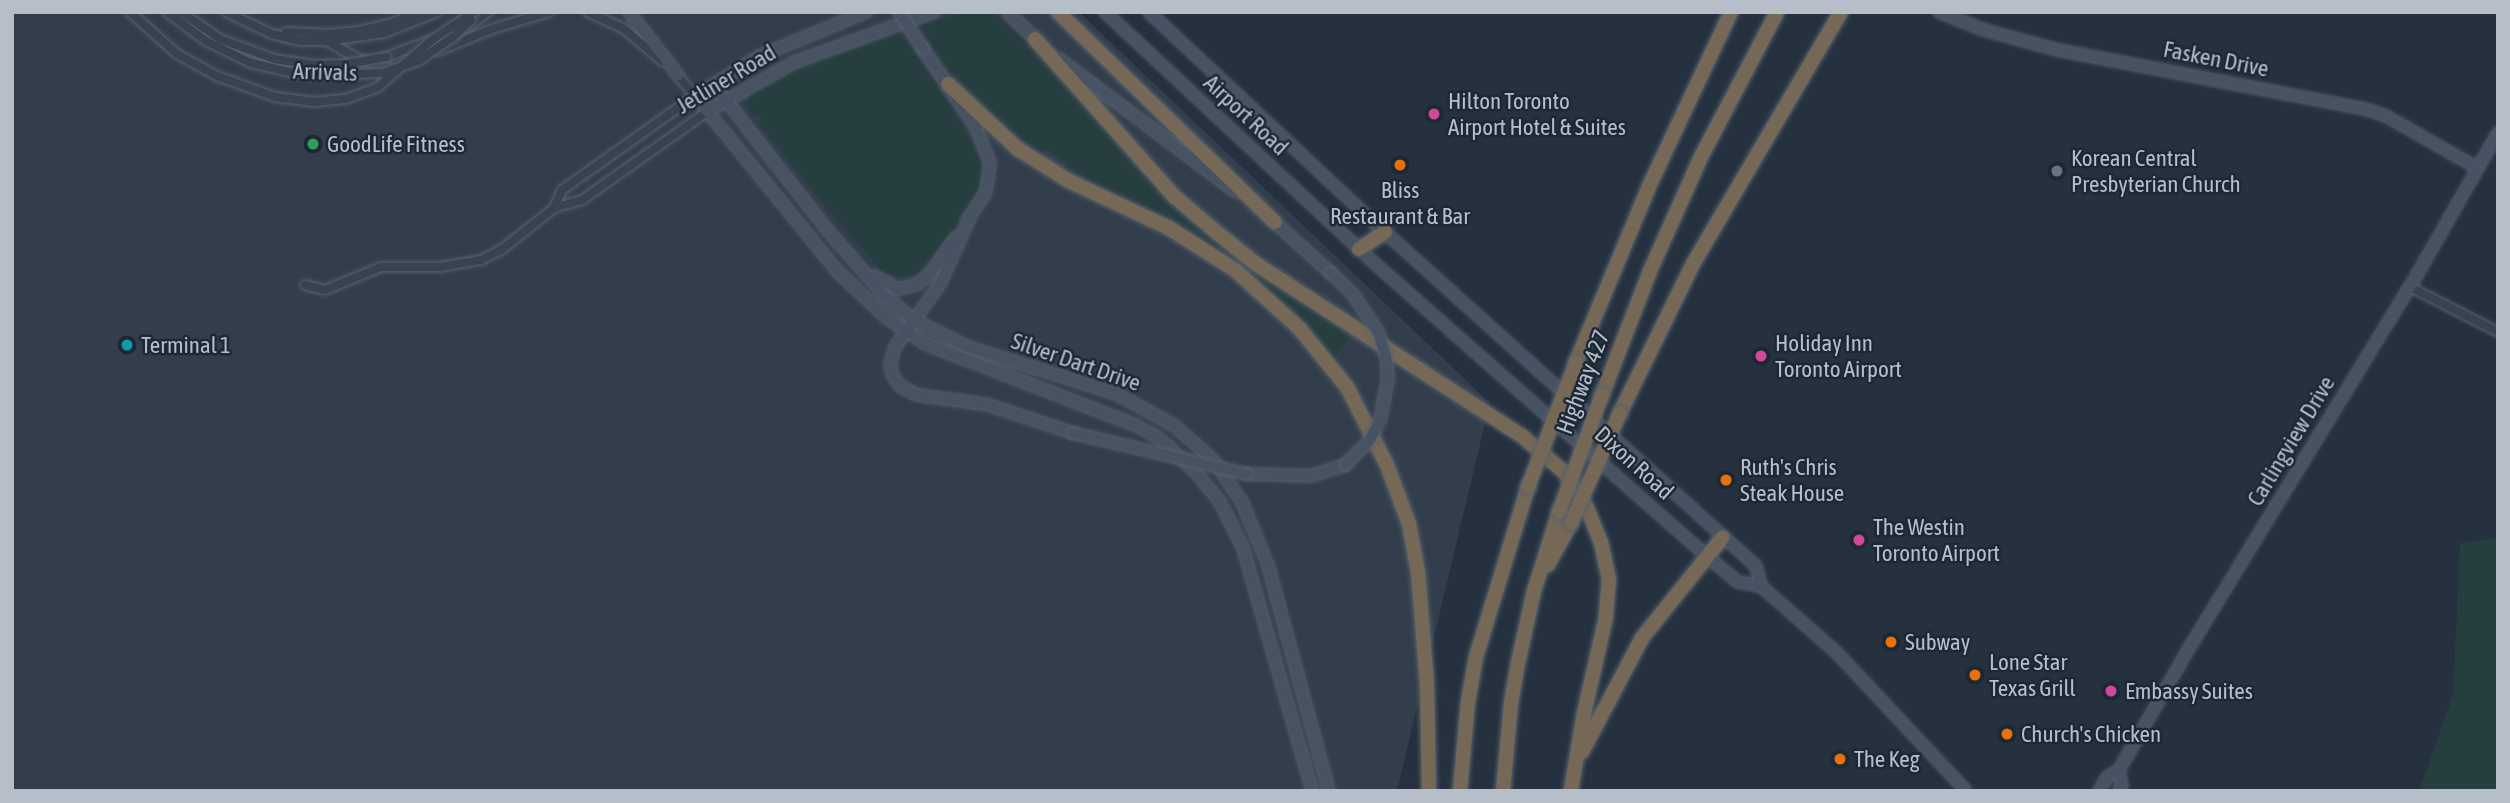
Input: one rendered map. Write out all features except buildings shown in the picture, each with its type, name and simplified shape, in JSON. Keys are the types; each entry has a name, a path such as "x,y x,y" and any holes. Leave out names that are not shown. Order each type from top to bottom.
{"highway":[{"path":"1058,12 1275,222"},
{"name":"Highway 427","path":"1460,791 1464,737 1476,657 1528,487 1576,362 1656,172 1731,12"},
{"name":"Highway 427","path":"1503,791 1511,702 1534,591 1559,513 1650,271 1702,155 1777,12"},
{"path":"1534,591 1571,523 1620,413 1693,264 1841,12"},
{"path":"1035,40 1175,197 1215,231 1256,264 1440,386 1523,437 1565,473 1587,508 1601,542 1609,579 1606,617 1584,713 1571,791"},
{"path":"948,84 1017,149 1069,181 1169,228 1235,271 1299,328 1347,387 1387,465 1409,524 1418,572 1427,685 1429,791"},
{"path":"1359,249 1385,232"},
{"path":"1577,762 1642,638 1723,537"}],"street":[{"path":"130,12 155,37 198,67 241,86 295,100 334,101 367,93 387,82 432,40 475,12"},
{"path":"168,12 209,42 238,56 272,67 330,73 390,68 483,32 550,12"},
{"name":"Arrivals","path":"168,12 228,53 289,72 383,73 420,60 452,38 475,12"},
{"path":"181,12 209,32 244,50 274,59 316,65 386,57 432,40"},
{"path":"228,12 272,34 301,41 327,41 384,33 437,12"},
{"name":"Arrivals","path":"228,12 272,29 321,34 377,28 416,12"},
{"path":"422,57 475,12"},
{"path":"452,38 488,12"},
{"path":"587,12 624,29 678,75"},
{"path":"629,12 695,96"},
{"name":"Jetliner Road","path":"554,208 562,190 713,84 785,44 866,12"},
{"path":"864,269 898,289 916,285 930,274 986,192 990,163 976,127 899,12"},
{"name":"Jetliner Road","path":"305,285 325,290 381,267 440,268 481,260 500,250 554,208 582,200 725,99 795,62 934,12"},
{"path":"971,215 940,284 895,346 890,364 893,376 905,390 923,397 989,405 1073,433 1247,474 1311,476 1345,465 1370,440 1380,420 1388,379 1386,356 1378,332 1359,303 1331,273 1275,222 1181,149 1130,115 1035,40 1008,12"},
{"name":"Airport Road","path":"1105,12 1359,249"},
{"name":"Airport Road","path":"1149,12 1385,232"},
{"name":"Fasken Drive","path":"1939,12 1984,30 2058,50 2365,109 2386,116 2477,169"},
{"path":"327,41 358,58 390,68"},
{"path":"785,44 795,62"},
{"name":"Silver Dart Drive","path":"713,84 830,233 884,295 914,320 978,351 1117,394 1157,413 1214,461 1242,502 1268,565 1329,789"},
{"name":"Silver Dart Drive","path":"695,96 851,287 905,332 983,368 1137,426 1169,446 1195,471 1220,502 1243,548 1313,791"},
{"name":"Carlingview Drive","path":"2099,791 2107,777 2119,770 2188,649 2410,287 2498,133"},
{"name":"Dixon Road","path":"1385,232 1544,372 1756,566 1761,586"},
{"name":"Dixon Road","path":"1359,249 1708,558 1738,582 1761,586 1838,654 1966,791"},
{"path":"2410,287 2498,332"},
{"name":"Carlingview Drive","path":"2119,770 2122,786 2119,791"},
{"path":"1313,791 1329,789"}],"shaded area":[{"path":"12,12 1079,12 1490,403 1397,791 12,791"}],"green space":[{"path":"963,12 992,12 1030,46 1179,212 1236,258 1348,331 1351,334 1334,359 1294,313 1253,275 1219,249 1173,221 1066,167 1069,164 1047,150 1039,153 988,111 954,77 916,19 942,19"},
{"path":"895,27 938,86 984,164 980,187 949,236 918,273 896,277 882,271 833,215 759,123 762,119 759,115 755,117 746,105 752,90"},
{"path":"2498,538 2498,791 2419,791 2453,695 2460,543"}],"place":[{"name":"Hilton Toronto Airport Hotel & Suites","path":"1434,114"},
{"name":"GoodLife Fitness","path":"313,144"},
{"name":"Bliss Restaurant & Bar","path":"1400,165"},
{"name":"Korean Central Presbyterian Church","path":"2057,171"},
{"name":"Terminal 1","path":"127,345"},
{"name":"Holiday Inn Toronto Airport","path":"1761,356"},
{"name":"Ruth's Chris Steak House","path":"1726,480"},
{"name":"The Westin Toronto Airport","path":"1859,540"},
{"name":"Subway","path":"1891,642"},
{"name":"Lone Star Texas Grill","path":"1975,675"},
{"name":"Embassy Suites","path":"2111,691"},
{"name":"Church's Chicken","path":"2007,734"},
{"name":"The Keg","path":"1840,759"}]}
